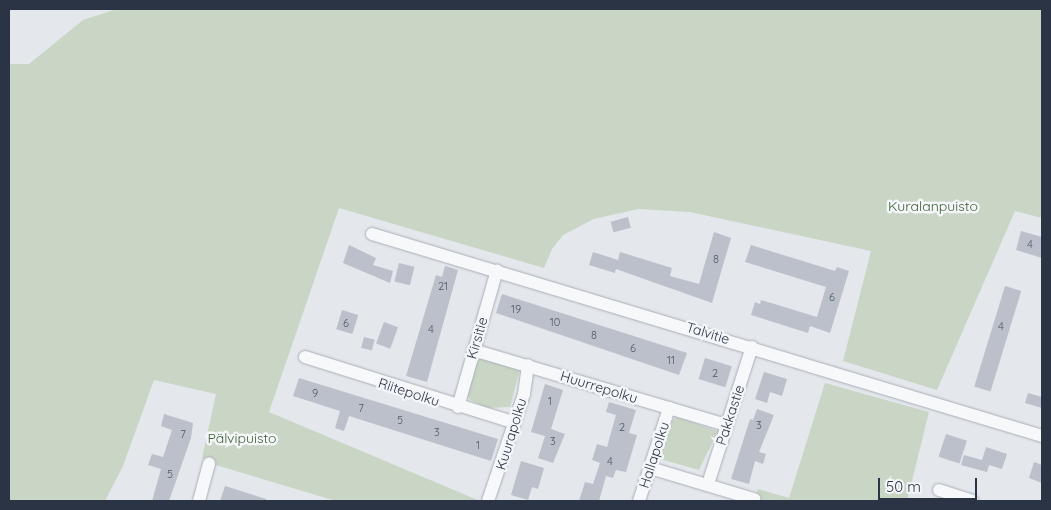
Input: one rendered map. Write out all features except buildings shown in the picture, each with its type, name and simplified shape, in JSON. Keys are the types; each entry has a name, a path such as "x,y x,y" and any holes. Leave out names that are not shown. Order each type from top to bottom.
{"street":[{"name":"Talvitie","path":"372,234 497,270 1042,436"},
{"name":"Kirsitie","path":"458,408 497,270"},
{"name":"Pakkastie","path":"708,484 752,347"},
{"name":"Huurrepolku","path":"473,350 726,425"},
{"name":"Riitepolku","path":"305,357 458,408 515,423"},
{"name":"Kuurapolku","path":"488,501 515,423 528,365"},
{"name":"Hallapolku","path":"639,501 669,408"},
{"path":"199,501 209,463"},
{"path":"650,468 754,499"},
{"path":"939,490 972,501"}],"green space":[{"path":"117,9 1042,9 1042,218 1015,211 937,390 843,361 871,251 690,212 638,209 594,219 563,235 552,249 544,268 339,208 269,412 480,501 336,501 209,463 202,458 216,394 154,380 123,466 105,501 9,501 9,64 29,64 83,20"},
{"path":"477,357 520,369 510,407 487,408 470,400 468,395"},
{"path":"825,383 929,412 907,501 753,501 758,489 789,498"},
{"path":"677,417 718,431 699,470 660,459 673,420"}],"park label":[{"name":"Kuralanpuisto","path":"933,206"},
{"name":"Pälvipuisto","path":"242,438"}]}
